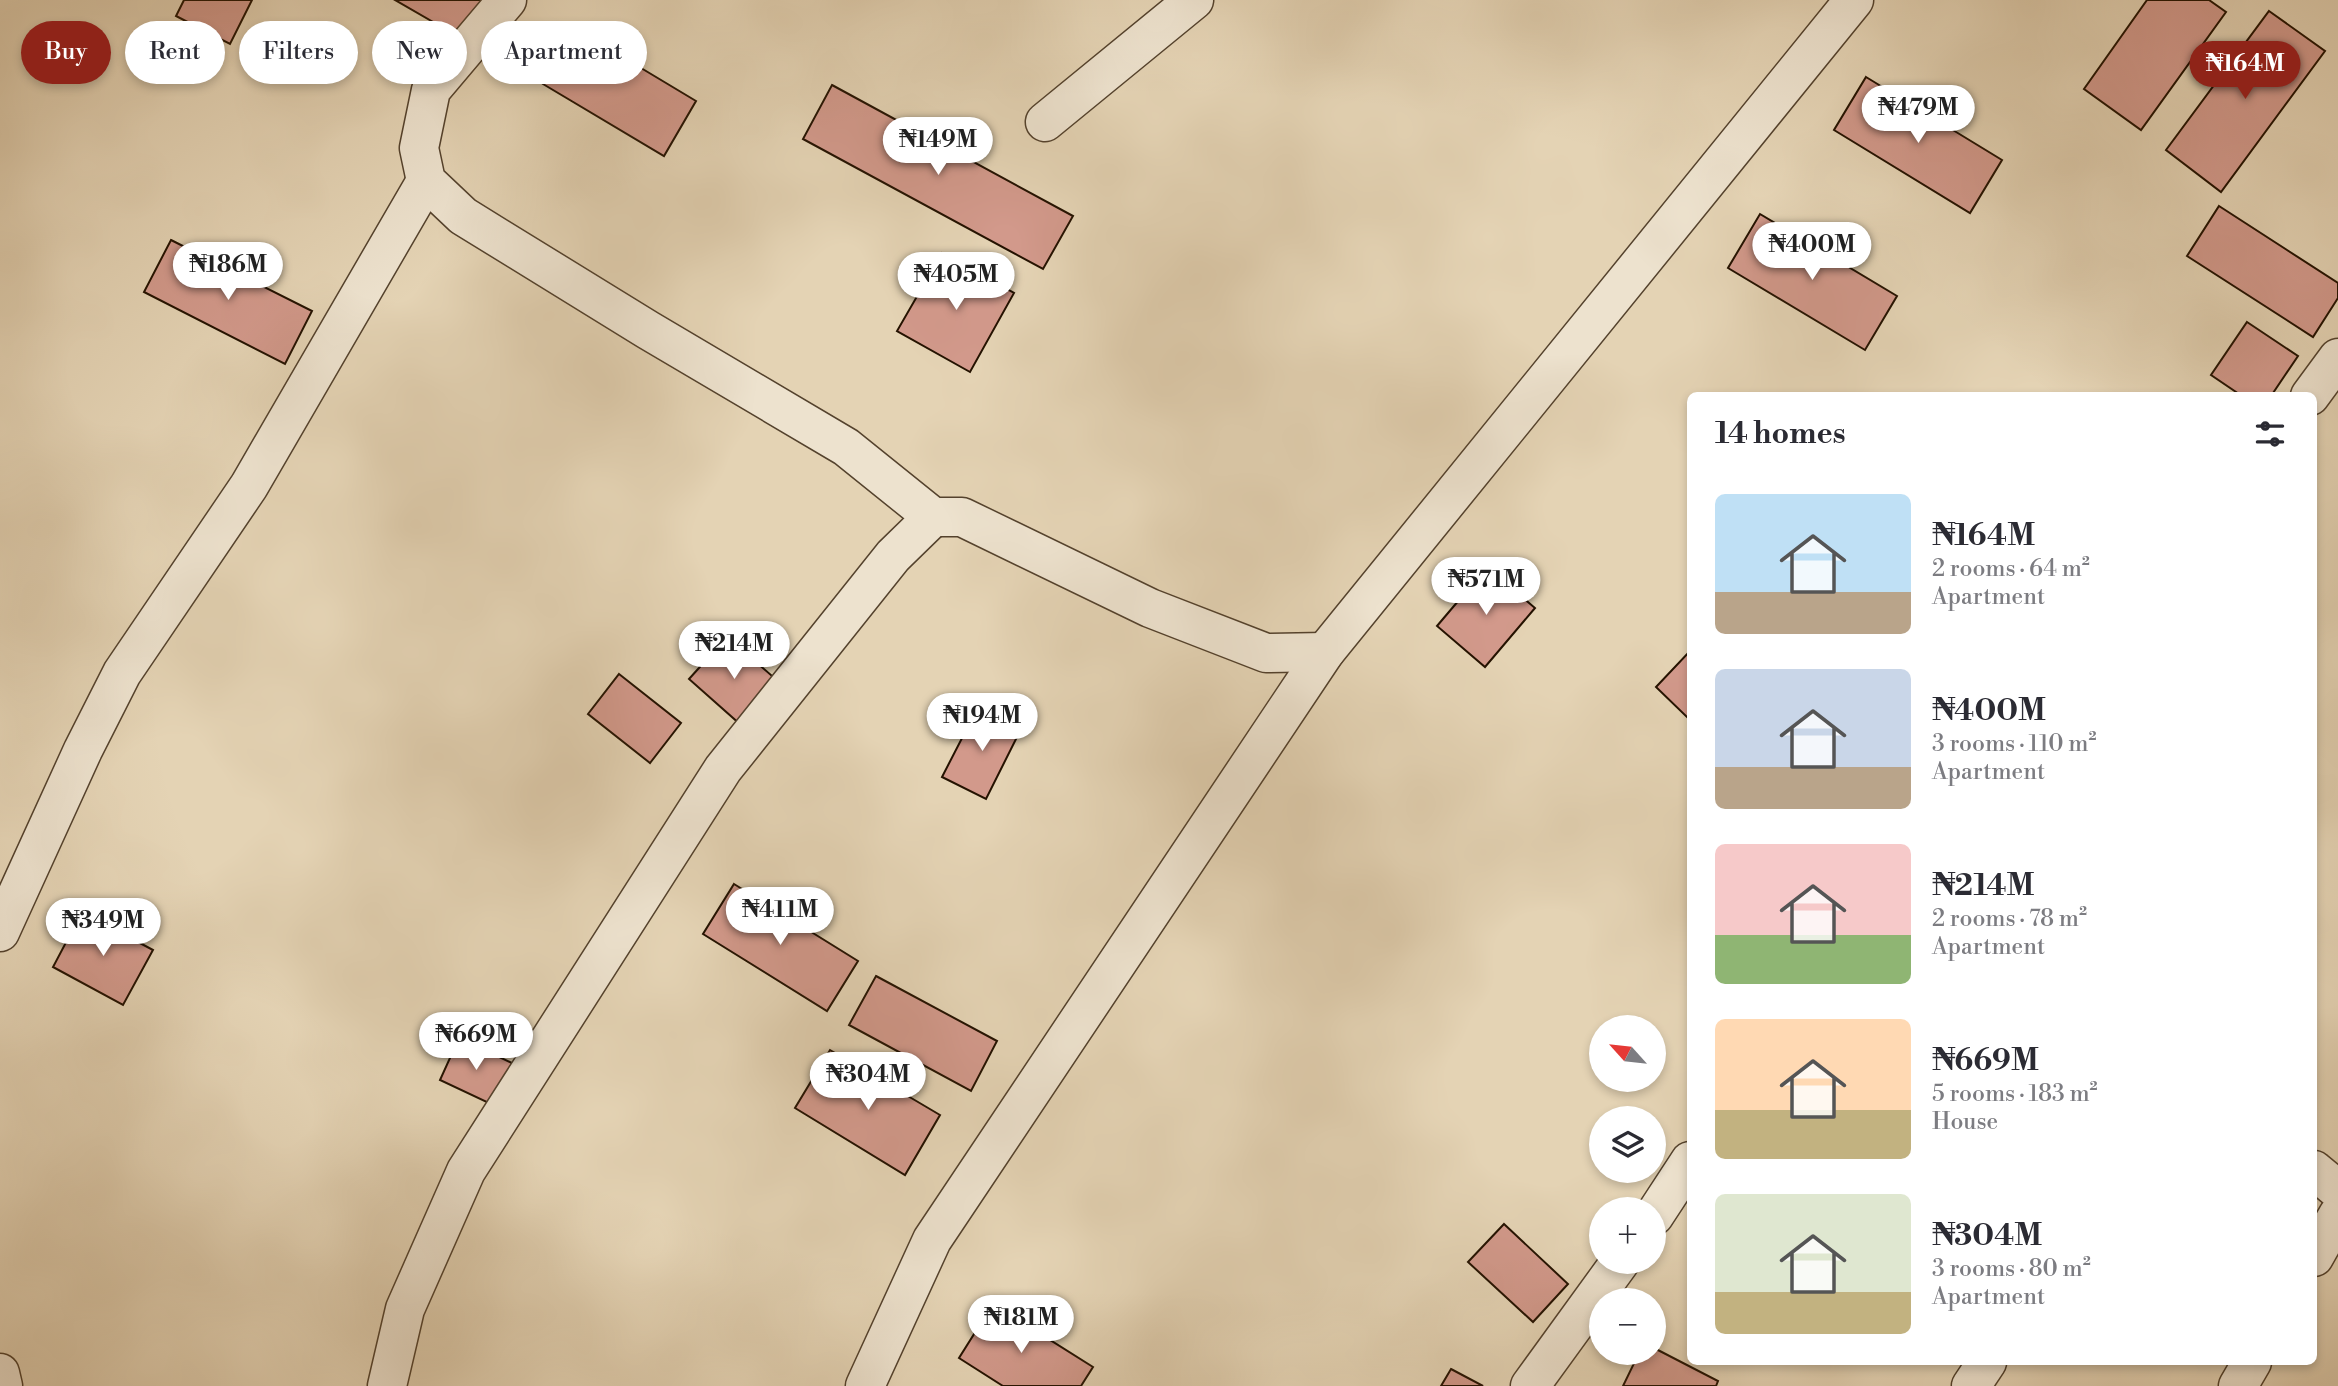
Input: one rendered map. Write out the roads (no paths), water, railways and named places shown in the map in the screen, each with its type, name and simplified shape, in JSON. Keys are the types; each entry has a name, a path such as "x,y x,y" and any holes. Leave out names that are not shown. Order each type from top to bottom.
{"street":[{"path":"507,0 431,90 419,148 426,181 463,216 846,447 933,517 962,517 1150,608 1266,653 1325,652"},
{"path":"1045,122 1194,0"},
{"path":"865,1386 932,1240 1325,652 1854,0"},
{"path":"0,932 83,750 122,673 249,486 426,181"},
{"path":"2313,392 2338,358"},
{"path":"387,1386 405,1309 466,1171 723,769 893,556 933,517"},
{"path":"1666,1198 1687,1166"},
{"path":"2317,1172 2338,1190"},
{"path":"2317,1252 2338,1215"},
{"path":"1530,1386 1611,1274"},
{"path":"1971,1386 1985,1365"},
{"path":"2238,1386 2250,1365"},
{"path":"0,1373 3,1386"}]}
